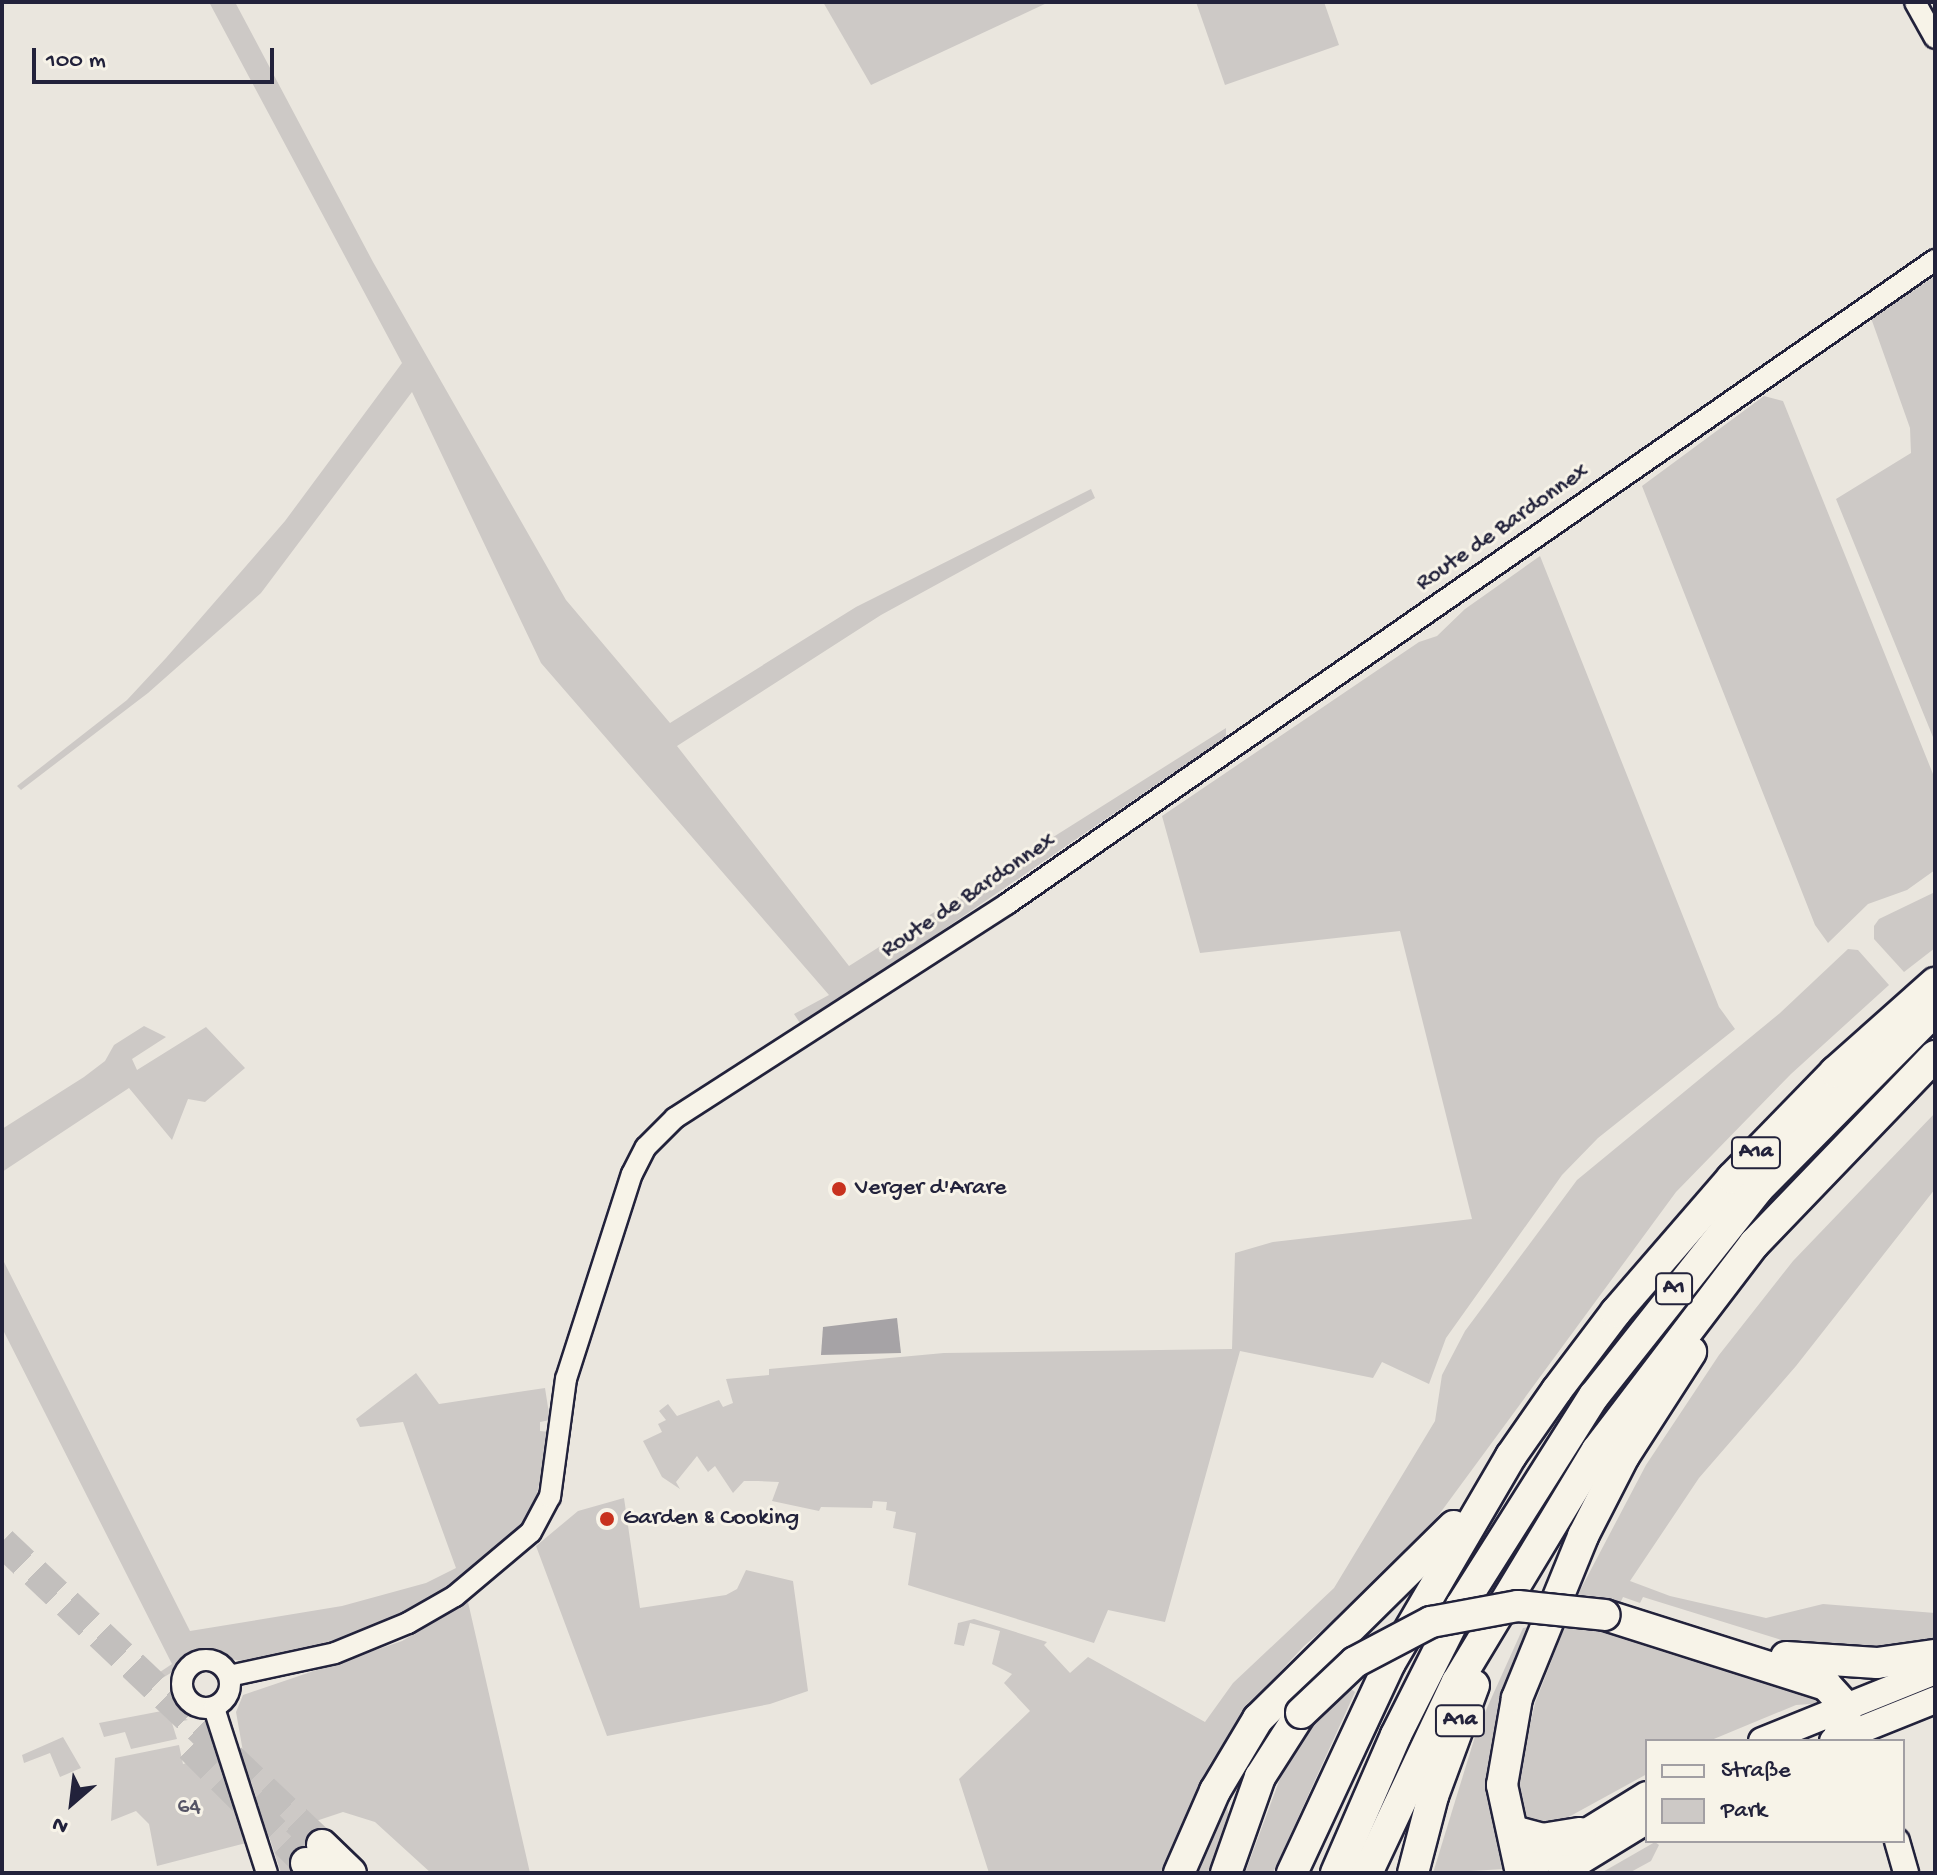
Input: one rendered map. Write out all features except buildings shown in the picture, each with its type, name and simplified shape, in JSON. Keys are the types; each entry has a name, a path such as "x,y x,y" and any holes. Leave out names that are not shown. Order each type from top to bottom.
{"highway":[{"name":"A1a","path":"1292,1873 1390,1663 1511,1456 1616,1312 1690,1224 1835,1072 1935,983"},
{"name":"A1","path":"1336,1873 1389,1748 1461,1606 1594,1396 1672,1291 1767,1179 1935,1010"},
{"name":"A1","path":"1367,1873 1422,1749 1519,1572 1646,1381 1790,1204 1935,1056"},
{"path":"1521,1873 1503,1799 1504,1755 1517,1698 1583,1536 1658,1402 1790,1204"},
{"path":"1179,1873 1215,1791 1258,1719 1293,1679 1423,1562 1511,1456"},
{"name":"A1a","path":"1413,1873 1444,1765 1519,1572"},
{"path":"1226,1873 1260,1777 1301,1713 1355,1662 1431,1622 1518,1606 1605,1615 1796,1665 1877,1663 1935,1655"},
{"path":"1796,1665 1826,1685 1851,1726"},
{"path":"1513,1831 1542,1839 1581,1833"},
{"path":"315,1860 351,1873"}],"main road":[{"path":"1851,1726 1935,1671"},
{"path":"1774,1739 1901,1715 1935,1700"},
{"path":"1892,1739 1901,1715"},
{"path":"1521,1873 1645,1796"},
{"path":"1564,1872 1645,1821"},
{"path":"1898,1843 1906,1873"}],"street":[{"path":"1915,2 1935,38"},
{"name":"Route de Bardonnex","path":"229,1676 335,1653 408,1623 455,1596 531,1532 550,1497 566,1379 632,1174 646,1147 675,1118 1007,904 1935,260"},
{"path":"212,1660 229,1676 227,1697 214,1708 200,1708 187,1700 181,1684 184,1672 193,1663 212,1660"},
{"path":"214,1708 267,1873"}],"green space":[{"path":"209,2 235,2 373,262 566,600 670,723 856,607 1091,489 1095,498 881,615 677,746 849,966 1226,728 1226,737 802,1026 794,1014 829,995 541,663 412,392 261,593 148,693 21,790 17,786 127,700 166,658 285,521 402,363"},
{"path":"823,2 1049,2 871,85"},
{"path":"1196,2 1324,2 1339,45 1225,85"},
{"path":"1935,276 1935,742 1836,499 1911,453 1910,428 1871,318"},
{"path":"1764,396 1783,401 1935,779 1935,870 1907,890 1868,904 1828,943 1815,925 1642,486"},
{"path":"1540,556 1719,1007 1735,1029 1598,1138 1562,1175 1446,1338 1429,1384 1382,1362 1373,1378 1240,1351 1165,1622 1108,1610 1094,1643 908,1585 916,1533 893,1528 896,1512 886,1510 887,1502 873,1501 872,1508 821,1507 819,1511 772,1501 779,1482 744,1481 733,1493 715,1466 708,1472 697,1456 676,1482 680,1489 662,1477 643,1441 662,1432 658,1424 666,1420 659,1411 668,1404 677,1416 719,1400 723,1407 733,1403 726,1379 769,1375 769,1369 944,1353 1232,1349 1235,1253 1273,1242 1472,1219 1400,931 1200,953 1162,816 1419,642 1437,636 1465,609"},
{"path":"1935,892 1935,948 1904,972 1874,939 1874,926 1879,919"},
{"path":"1848,949 1858,950 1889,985 1791,1074 1676,1192 1410,1554 1304,1646 1247,1707 1210,1764 1162,1873 989,1873 959,1779 1030,1711 1004,1683 1012,1674 992,1664 1000,1631 970,1623 964,1646 954,1644 958,1623 974,1619 1047,1642 1044,1645 1070,1673 1088,1657 1205,1722 1233,1683 1334,1588 1435,1421 1442,1375 1465,1331 1577,1180 1780,1013"},
{"path":"144,1026 166,1037 132,1059 137,1070 206,1027 245,1068 205,1102 188,1099 172,1140 129,1088 2,1172 2,1129 84,1077 105,1061 114,1045"},
{"path":"1935,1113 1935,1189 1796,1366 1699,1478 1630,1581 1670,1596 1766,1618 1823,1604 1935,1613 1935,1641 1912,1653 1791,1643 1643,1597 1640,1603 1623,1597 1618,1608 1576,1598 1646,1465 1719,1355 1793,1261"},
{"path":"2,1258 190,1631 342,1606 426,1583 456,1568 403,1422 360,1427 356,1419 416,1373 439,1404 545,1388 550,1420 540,1422 540,1431 550,1432 533,1513 524,1527 426,1604 337,1645 253,1663 202,1654 146,1688 145,1682 172,1664 2,1328"},
{"path":"624,1498 640,1608 726,1595 737,1589 746,1570 793,1581 808,1691 770,1704 607,1736 536,1546 578,1511"},
{"path":"468,1602 530,1873 431,1873 375,1822 343,1812 316,1821 329,1835 297,1873 281,1873 245,1763 236,1712 243,1695 402,1641"},
{"path":"1567,1621 1807,1686 1826,1703 1796,1705 1714,1739 1645,1739 1645,1775 1554,1825 1541,1825 1523,1814 1516,1787 1535,1703"},
{"path":"1535,1626 1506,1869 1433,1873 1477,1730 1523,1628"},
{"path":"1347,1686 1355,1692 1273,1873 1245,1873 1282,1773 1318,1718"},
{"path":"167,1710 188,1720 172,1723 177,1739 131,1749 125,1732 104,1737 99,1723"},
{"path":"63,1737 81,1768 60,1777 50,1753 24,1763 22,1755"},
{"name":"64","path":"179,1745 183,1764 218,1755 246,1843 157,1866 149,1824 136,1811 111,1821 115,1758"},
{"path":"1226,1803 1229,1816 1212,1873 1198,1873"},
{"path":"1653,1843 1659,1845 1651,1861 1629,1873 1601,1873"}],"shaded area":[{"path":"897,1318 901,1353 821,1355 823,1327"}],"tunnel":[{"path":"2,1542 322,1845"},
{"path":"190,1747 306,1863"}],"place":[{"name":"Verger d'Arare","path":"839,1189"},
{"name":"Garden & Cooking","path":"607,1519"}]}
